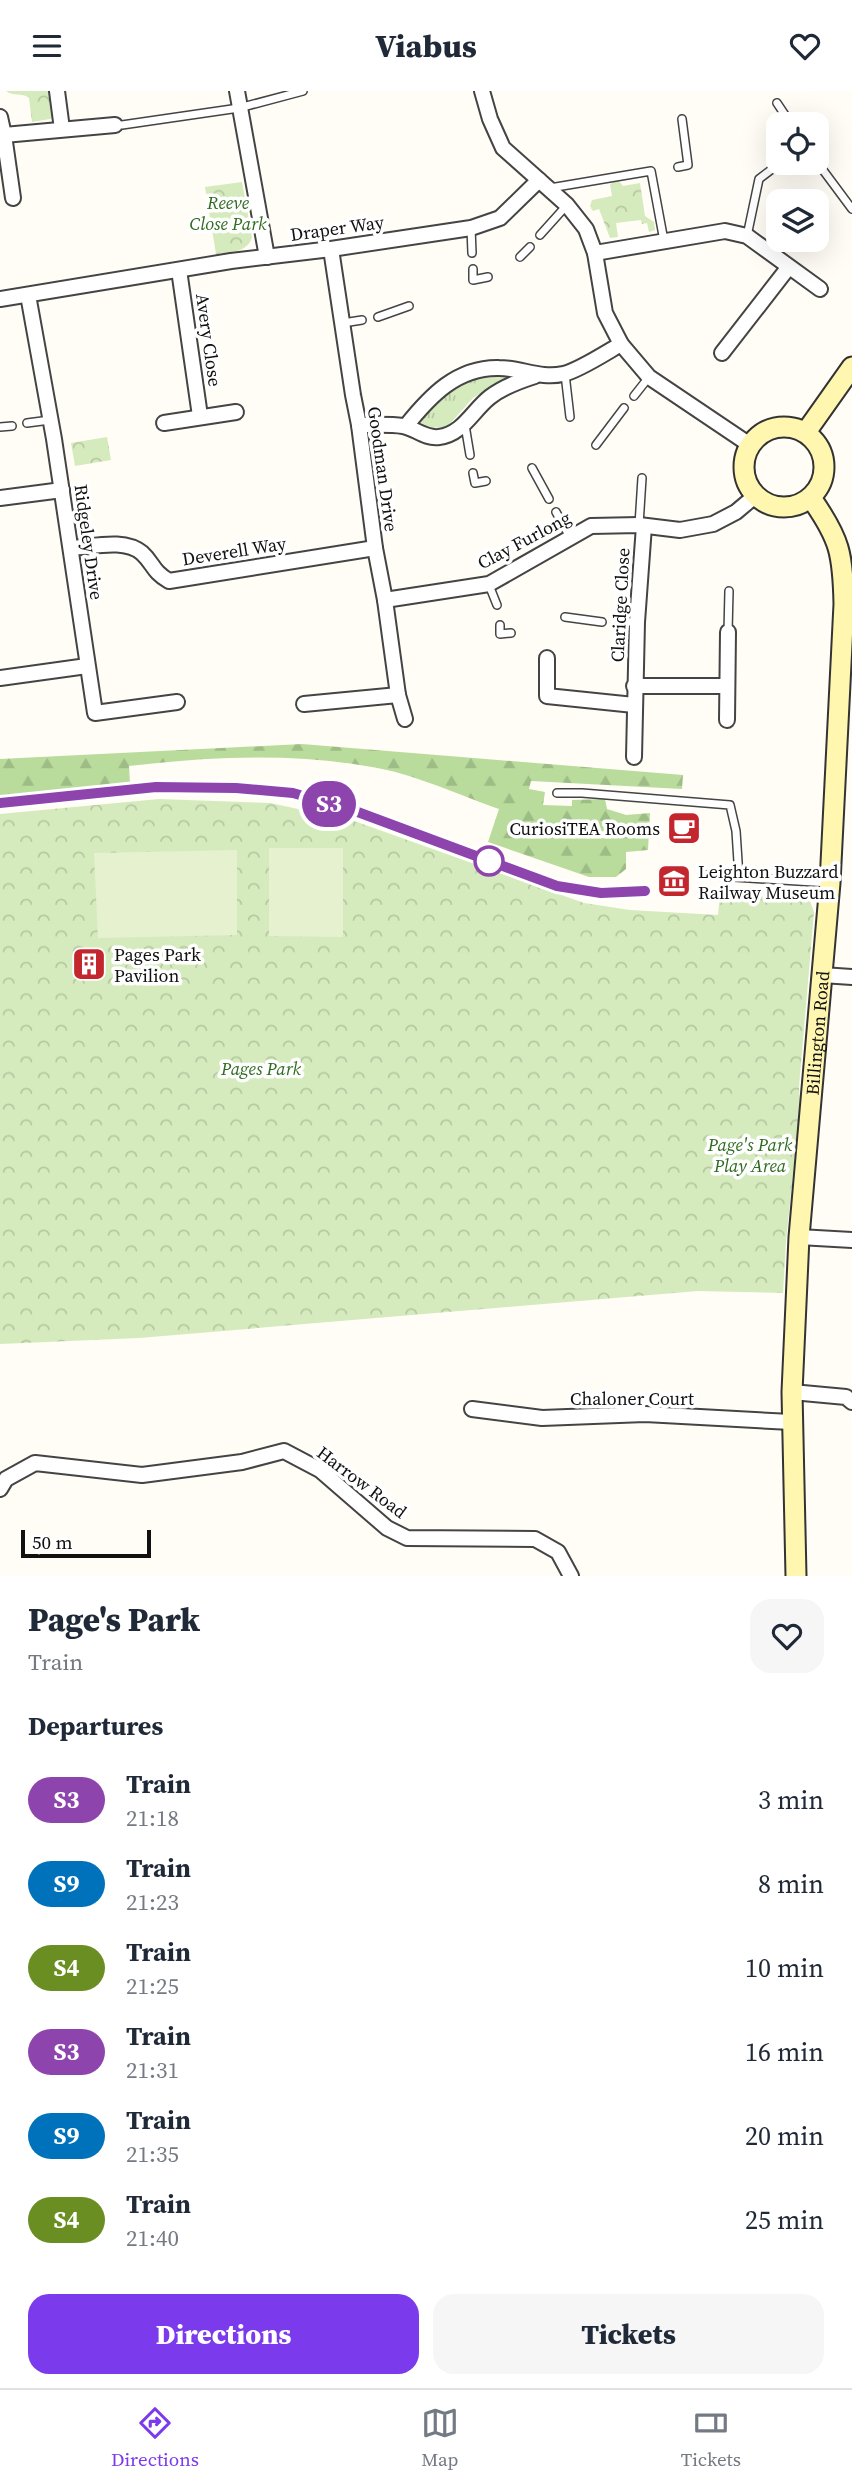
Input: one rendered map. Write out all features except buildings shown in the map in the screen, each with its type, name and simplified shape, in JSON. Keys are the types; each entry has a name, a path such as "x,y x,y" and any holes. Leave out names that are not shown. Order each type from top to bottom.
{"street":[{"path":"57,91 62,129"},
{"path":"237,91 267,257"},
{"path":"482,91 490,119 503,148 567,205 586,229 595,253 605,313 621,344 649,377 750,445"},
{"path":"0,117 13,198"},
{"path":"4,135 119,125"},
{"name":"Draper Way","path":"0,299 471,228 500,218 543,184"},
{"path":"595,253 725,232 747,236 820,289"},
{"name":"Goodman Drive","path":"331,249 398,695 405,719"},
{"path":"722,353 788,268"},
{"name":"Avery Close","path":"179,270 200,416"},
{"name":"Ridgeley Drive","path":"28,295 51,419 95,713 177,702"},
{"path":"406,426 449,381 461,375 499,367 536,375 565,374 621,344"},
{"path":"806,432 852,367"},
{"path":"359,425 406,426 418,434 438,438 465,424 476,408 492,394 536,375"},
{"path":"164,423 236,412"},
{"path":"782,426 806,432 816,441 825,464 819,488 811,498 801,504 789,507 765,503 755,496 744,473 744,460 750,445 769,429 782,426"},
{"path":"0,498 62,489"},
{"name":"Clay Furlong","path":"385,600 489,584 591,526 642,525 680,530 713,524 736,512 755,496"},
{"name":"Billington Road","path":"796,1576 791,1422 799,1237 847,649 843,565 836,538 811,498"},
{"name":"Claridge Close","path":"634,757 642,525"},
{"name":"Deverell Way","path":"71,548 129,544 144,555 156,574 169,580 375,548"},
{"path":"727,720 728,632"},
{"path":"547,658 547,696 634,705"},
{"path":"0,678 87,666"},
{"name":"Claridge Close","path":"635,687 727,686"},
{"path":"304,703 398,695"},
{"path":"822,975 852,977"},
{"path":"799,1237 852,1240"},
{"path":"792,1392 846,1397 852,1402"},
{"name":"Chaloner Court","path":"472,1409 542,1418 645,1415 791,1422"},
{"name":"Harrow Road","path":"0,1489 6,1479 35,1463 142,1475 242,1462 284,1451 320,1470 387,1528 407,1538 535,1539 558,1552 570,1576"}],"lane":[{"path":"119,125 239,108 303,91"},
{"path":"777,103 783,112"},
{"path":"678,167 688,165 682,119"},
{"path":"543,184 660,170"},
{"path":"651,171 664,241"},
{"path":"747,236 759,179 766,174"},
{"path":"827,175 852,209"},
{"path":"540,235 567,205"},
{"path":"471,228 472,253"},
{"path":"520,257 530,247"},
{"path":"473,269 473,281 488,277"},
{"path":"378,317 409,306"},
{"path":"342,323 362,320"},
{"path":"565,374 570,417"},
{"path":"634,396 649,377"},
{"path":"596,445 624,408"},
{"path":"27,423 51,419"},
{"path":"465,424 470,455"},
{"path":"0,427 12,426"},
{"path":"532,468 549,499"},
{"path":"473,473 475,483 486,481"},
{"path":"642,478 642,525"},
{"path":"556,512 569,537"},
{"path":"489,584 497,605"},
{"path":"728,632 729,591"},
{"path":"565,617 602,622"},
{"path":"619,622 637,622"},
{"path":"500,625 500,634 511,633"},
{"path":"557,793 620,795 730,805 736,831 739,877"},
{"path":"703,875 830,883"}],"green space":[{"path":"6,91 52,91 56,118 32,122 29,98"},
{"path":"618,180 623,186 640,183 645,216 654,222 655,230 649,232 647,223 642,224 641,220 616,223 618,237 610,238 599,209 593,211 590,206 592,200 612,196 610,184"},
{"name":"Reeve Close Park","path":"242,182 252,238 242,249 216,254 205,187"},
{"path":"508,376 473,398 447,427 425,428 420,420 441,400 468,382"},
{"path":"107,437 111,460 75,466 71,443"},
{"path":"302,744 683,775 682,789 531,781 529,789 545,792 543,805 572,806 572,800 605,799 607,809 626,815 650,813 648,850 626,852 626,869 616,877 589,877 488,842 499,809 414,778 355,764 258,757 161,763 129,766 130,783 0,797 0,759"},
{"name":"Pages Park","path":"159,799 270,803 354,821 584,903 630,910 718,915 720,894 801,898 810,901 814,912 783,1293 698,1291 139,1338 0,1344 0,814"},
{"path":"269,848 343,848 343,937 269,936"},
{"path":"237,850 237,935 98,938 94,853"}],"railway":[{"path":"0,803 156,787 236,788 293,793 355,811 557,886 601,893 645,891"}],"train":[{"name":"S3","path":"0,803 156,787 236,788 293,793 355,811 557,886 601,893 645,891"}],"place":[{"name":"CuriosiTEA Rooms","path":"684,828"},
{"name":"Leighton Buzzard Railway Museum","path":"674,881"},
{"name":"Pages Park Pavilion","path":"89,964"}],"park label":[{"name":"Page's Park Play Area","path":"750,1154"}]}
